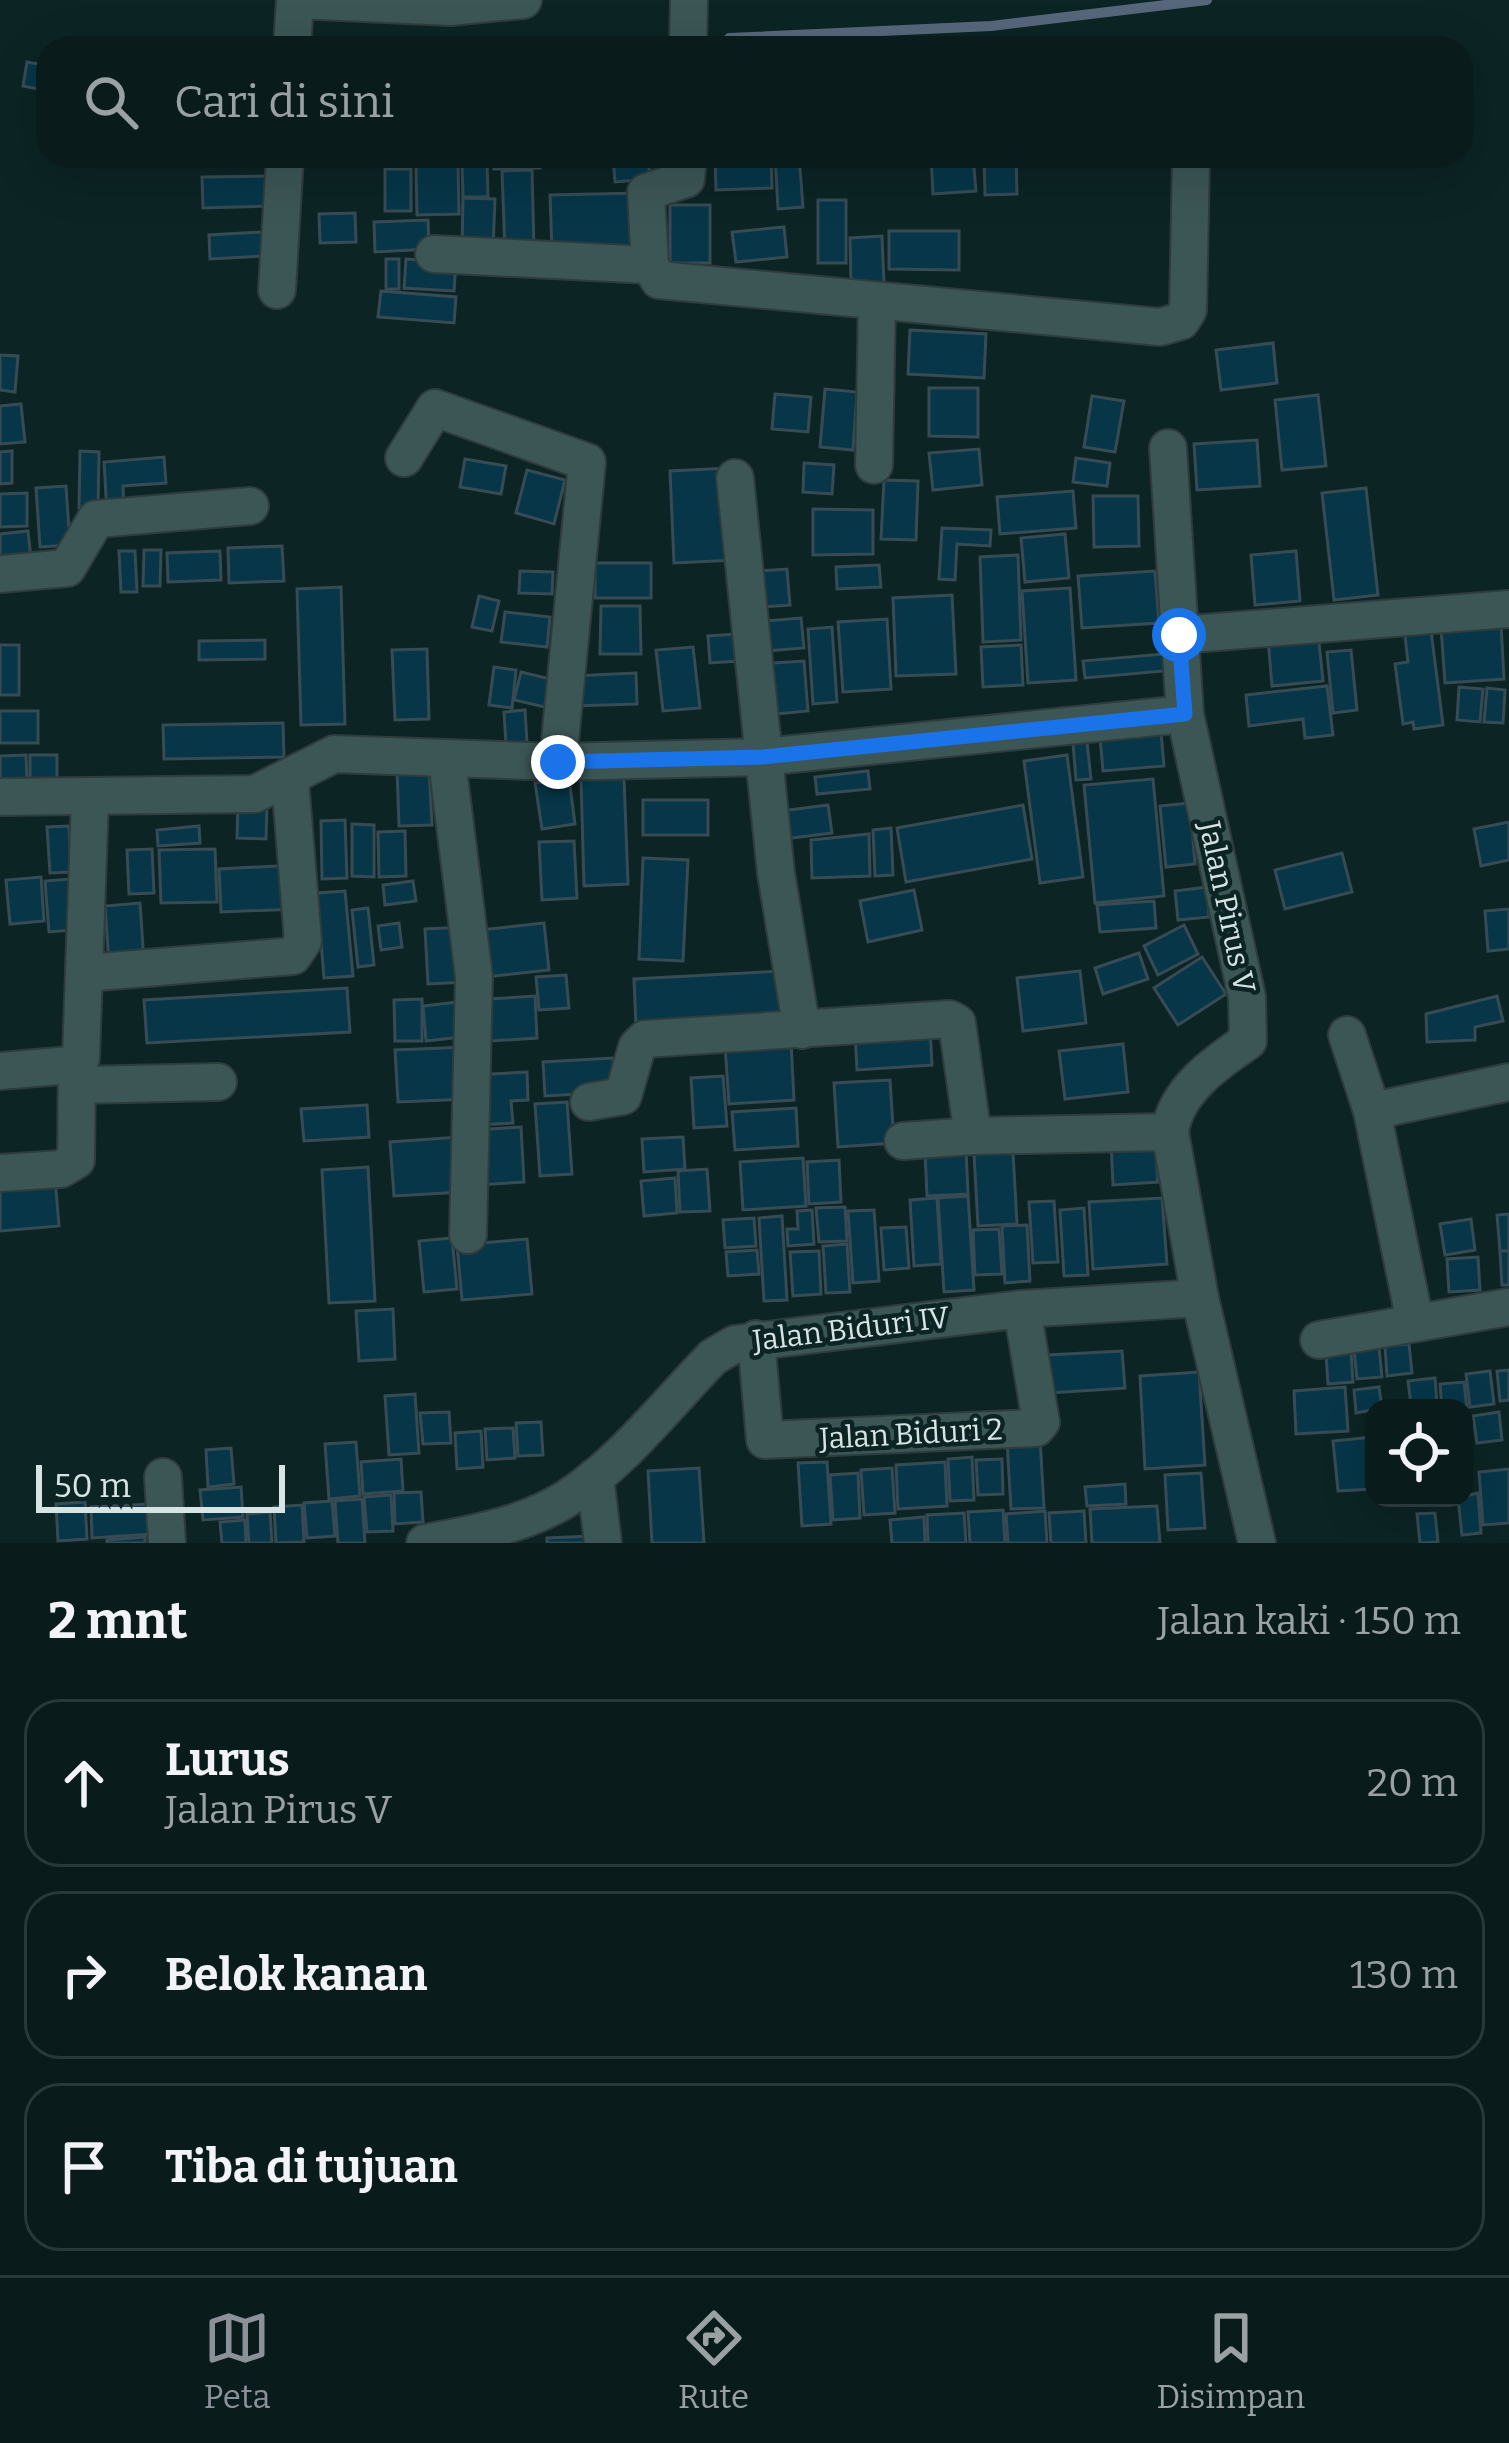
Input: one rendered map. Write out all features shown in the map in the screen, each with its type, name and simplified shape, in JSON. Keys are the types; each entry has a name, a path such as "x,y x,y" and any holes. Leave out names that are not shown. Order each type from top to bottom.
{"street":[{"path":"293,36 297,0 450,4 524,0"},
{"path":"688,0 688,36"},
{"path":"277,290 284,168"},
{"path":"650,265 647,189 683,182 686,168"},
{"path":"434,254 650,265 667,282 1172,325 1188,310 1191,291 1191,168"},
{"path":"874,465 877,302"},
{"path":"404,458 435,408 587,462 558,762"},
{"name":"Jalan Pirus V","path":"1168,448 1185,714 1247,997 1250,1032 1248,1041 1213,1065 1178,1107 1170,1132"},
{"path":"735,478 762,757 802,1030"},
{"path":"0,574 67,568 96,519 250,506"},
{"path":"1179,635 1509,609"},
{"path":"0,797 255,794 334,754 558,762 762,757 1185,714"},
{"path":"448,760 474,977 468,1235"},
{"path":"86,973 293,956 303,941 290,780"},
{"path":"0,1173 61,1169 76,1160 90,798"},
{"path":"589,1102 622,1096 637,1047 645,1040 953,1020 973,1136"},
{"path":"1347,1035 1372,1111 1415,1322"},
{"path":"0,1071 218,1082"},
{"path":"1372,1111 1509,1082"},
{"path":"903,1141 1170,1132 1200,1298 1257,1543"},
{"name":"Jalan Biduri IV","path":"425,1543 541,1511 596,1477 712,1357 755,1339 1022,1309 1200,1298"},
{"path":"1319,1340 1509,1307"},
{"name":"Jalan Biduri 2","path":"755,1339 768,1441 1036,1428 1041,1422 1022,1309"},
{"path":"596,1477 603,1543"},
{"path":"163,1478 167,1543"}],"building":[{"path":"27,62 36,64 36,89 23,86"},
{"path":"416,168 458,168 459,214 417,215"},
{"path":"462,168 487,168 488,197 463,197"},
{"path":"614,168 649,168 650,179 615,182"},
{"path":"715,168 771,168 772,188 716,190"},
{"path":"776,168 800,168 803,207 778,209"},
{"path":"932,168 974,168 976,191 933,194"},
{"path":"984,168 1016,168 1017,194 985,195"},
{"path":"385,169 411,169 411,211 385,211"},
{"path":"532,170 534,250 505,251 502,171"},
{"path":"273,176 274,206 203,208 202,177"},
{"path":"639,193 641,248 552,250 550,195"},
{"path":"463,198 495,199 493,248 462,248"},
{"path":"818,200 846,200 846,263 818,263"},
{"path":"670,205 710,205 710,263 670,263"},
{"path":"355,213 356,242 320,243 319,214"},
{"path":"428,220 429,249 375,252 374,222"},
{"path":"784,227 787,257 736,262 732,232"},
{"path":"889,231 959,231 959,270 889,269"},
{"path":"262,232 263,256 210,259 209,235"},
{"path":"882,236 884,283 851,284 850,238"},
{"path":"386,259 399,259 399,289 386,289"},
{"path":"406,259 456,263 454,291 404,288"},
{"path":"381,291 456,297 454,323 378,317"},
{"path":"910,330 986,334 984,378 908,374"},
{"path":"1273,343 1277,383 1221,390 1216,350"},
{"path":"0,355 18,356 15,392 0,390"},
{"path":"929,388 978,388 978,437 929,436"},
{"path":"825,389 857,392 853,450 820,447"},
{"path":"775,394 811,397 808,432 772,429"},
{"path":"1318,395 1326,466 1282,470 1275,400"},
{"path":"1092,396 1124,401 1115,452 1084,447"},
{"path":"21,404 25,442 0,444 0,406"},
{"path":"1257,440 1260,486 1197,490 1194,444"},
{"path":"979,449 982,485 933,490 929,453"},
{"path":"12,451 12,483 0,484 0,452"},
{"path":"80,451 99,452 98,508 79,508"},
{"path":"164,457 166,483 123,486 124,514 107,513 104,462"},
{"path":"1076,458 1110,463 1107,486 1073,482"},
{"path":"465,459 506,466 501,494 460,487"},
{"path":"804,463 834,465 832,494 803,492"},
{"path":"730,468 735,560 674,563 670,471"},
{"path":"527,470 565,480 554,524 516,513"},
{"path":"884,480 918,481 916,540 881,539"},
{"path":"66,486 70,545 40,547 36,488"},
{"path":"1366,488 1378,595 1334,600 1322,493"},
{"path":"1073,491 1076,528 1000,534 997,497"},
{"path":"27,493 27,526 0,527 0,494"},
{"path":"1093,496 1138,496 1139,546 1094,547"},
{"path":"813,509 873,510 873,554 813,555"},
{"path":"942,528 991,530 990,546 957,544 955,580 939,579"},
{"path":"28,531 31,559 0,562 0,534"},
{"path":"1065,534 1069,578 1025,582 1021,538"},
{"path":"282,546 284,581 229,583 228,548"},
{"path":"144,550 161,550 160,586 143,586"},
{"path":"119,551 135,551 137,592 121,592"},
{"path":"220,551 221,580 168,582 167,553"},
{"path":"1296,551 1300,601 1255,605 1251,555"},
{"path":"1018,555 1021,640 983,642 980,557"},
{"path":"595,563 651,563 651,598 595,598"},
{"path":"879,565 881,587 837,589 836,567"},
{"path":"787,569 790,605 763,607 760,571"},
{"path":"520,571 553,572 552,594 519,593"},
{"path":"1155,571 1159,623 1082,628 1078,576"},
{"path":"341,587 345,724 301,725 297,589"},
{"path":"1070,588 1076,680 1028,683 1022,591"},
{"path":"952,595 956,674 896,676 893,598"},
{"path":"479,596 499,601 492,631 472,627"},
{"path":"601,606 640,606 641,654 600,654"},
{"path":"505,612 550,617 547,647 501,642"},
{"path":"801,618 804,648 754,652 752,622"},
{"path":"887,619 891,689 843,692 838,622"},
{"path":"1430,623 1443,725 1414,729 1413,722 1403,724 1395,664 1408,662 1404,627"},
{"path":"1501,624 1504,679 1445,683 1441,628"},
{"path":"832,627 837,702 813,704 808,629"},
{"path":"1318,633 1323,681 1272,686 1268,638"},
{"path":"736,634 738,661 710,663 708,636"},
{"path":"265,640 265,659 199,660 199,641"},
{"path":"0,645 19,645 19,695 0,695"},
{"path":"1021,645 1023,685 983,687 981,647"},
{"path":"693,647 700,708 663,711 656,650"},
{"path":"427,649 429,719 395,720 392,650"},
{"path":"1351,650 1357,710 1333,713 1327,652"},
{"path":"1174,653 1176,670 1085,678 1083,661"},
{"path":"804,661 808,711 764,715 760,664"},
{"path":"494,667 516,670 512,708 489,705"},
{"path":"521,672 555,680 549,708 514,700"},
{"path":"636,673 637,704 573,706 572,676"},
{"path":"1327,686 1333,735 1305,738 1303,719 1249,726 1246,695"},
{"path":"1459,687 1483,689 1480,722 1457,720"},
{"path":"1487,688 1505,690 1503,723 1484,722"},
{"path":"525,710 528,758 507,760 504,712"},
{"path":"0,711 38,711 38,743 0,743"},
{"path":"283,723 284,757 164,759 163,725"},
{"path":"1161,732 1164,766 1103,771 1100,737"},
{"path":"1087,742 1091,779 1076,780 1073,743"},
{"path":"26,755 27,782 0,783 0,756"},
{"path":"30,755 57,755 57,783 30,783"},
{"path":"1067,755 1083,877 1040,883 1024,761"},
{"path":"429,768 432,825 399,826 397,769"},
{"path":"868,771 870,789 817,794 815,777"},
{"path":"569,778 575,824 542,829 535,783"},
{"path":"624,778 628,884 584,886 581,779"},
{"path":"1153,779 1164,896 1095,903 1084,785"},
{"path":"643,800 708,800 708,835 643,835"},
{"path":"238,803 267,804 266,839 237,838"},
{"path":"1190,803 1195,864 1166,867 1160,806"},
{"path":"828,805 832,833 784,839 781,811"},
{"path":"1023,805 1032,859 906,882 897,828"},
{"path":"345,820 347,878 322,879 321,821"},
{"path":"1509,822 1509,860 1481,866 1474,829"},
{"path":"352,824 374,825 374,877 352,876"},
{"path":"69,826 71,872 50,873 47,827"},
{"path":"199,826 200,843 158,846 157,830"},
{"path":"891,828 893,875 875,876 873,830"},
{"path":"405,831 406,876 379,877 378,832"},
{"path":"869,834 870,876 812,878 811,840"},
{"path":"574,841 577,898 542,900 539,842"},
{"path":"152,849 154,893 129,894 127,850"},
{"path":"215,849 217,902 161,903 159,850"},
{"path":"1342,853 1352,892 1285,909 1275,870"},
{"path":"643,858 688,860 683,961 639,959"},
{"path":"294,865 296,909 221,912 219,869"},
{"path":"41,877 44,921 10,924 6,880"},
{"path":"82,878 86,929 49,932 45,881"},
{"path":"413,881 416,901 385,905 383,885"},
{"path":"1207,887 1209,917 1178,920 1175,891"},
{"path":"914,890 922,930 868,942 860,901"},
{"path":"345,891 353,976 324,978 317,893"},
{"path":"1154,901 1156,928 1100,932 1097,905"},
{"path":"140,903 144,962 109,964 105,906"},
{"path":"368,908 374,965 358,967 352,910"},
{"path":"1509,909 1509,949 1488,951 1485,911"},
{"path":"399,923 402,947 381,950 378,926"},
{"path":"544,923 549,970 485,977 480,930"},
{"path":"1184,925 1198,954 1158,975 1144,946"},
{"path":"466,927 468,982 428,984 425,929"},
{"path":"1139,953 1148,979 1103,994 1095,968"},
{"path":"1202,957 1226,994 1178,1025 1154,988"},
{"path":"782,971 785,1019 636,1026 634,979"},
{"path":"1080,971 1086,1023 1023,1031 1017,978"},
{"path":"566,975 569,1008 539,1010 536,977"},
{"path":"347,988 350,1032 147,1043 144,1000"},
{"path":"535,996 537,1038 491,1041 489,999"},
{"path":"1497,996 1503,1021 1475,1027 1475,1040 1427,1042 1426,1014"},
{"path":"422,999 422,1041 395,1041 394,1000"},
{"path":"467,1001 471,1036 426,1041 423,1006"},
{"path":"930,1027 932,1065 857,1070 855,1031"},
{"path":"791,1042 794,1100 729,1104 725,1046"},
{"path":"1123,1044 1128,1092 1065,1099 1059,1051"},
{"path":"466,1047 468,1099 398,1102 395,1050"},
{"path":"613,1058 615,1092 545,1096 543,1062"},
{"path":"527,1072 528,1100 511,1101 513,1123 477,1125 474,1075"},
{"path":"723,1076 727,1126 694,1128 691,1078"},
{"path":"890,1080 894,1143 838,1147 834,1083"},
{"path":"567,1102 572,1174 540,1176 535,1104"},
{"path":"367,1105 369,1137 304,1141 301,1109"},
{"path":"796,1108 798,1146 735,1150 732,1112"},
{"path":"521,1127 524,1182 477,1185 474,1130"},
{"path":"459,1137 462,1192 394,1196 390,1142"},
{"path":"683,1137 685,1169 644,1172 642,1139"},
{"path":"1155,1141 1158,1182 1113,1185 1111,1143"},
{"path":"966,1149 968,1194 927,1196 925,1152"},
{"path":"1013,1152 1017,1224 978,1226 974,1154"},
{"path":"803,1158 806,1206 743,1210 740,1162"},
{"path":"839,1160 841,1202 809,1204 807,1162"},
{"path":"368,1167 375,1301 329,1303 322,1170"},
{"path":"707,1169 710,1211 680,1212 678,1171"},
{"path":"55,1178 59,1226 0,1231 0,1183"},
{"path":"675,1178 677,1213 644,1216 641,1181"},
{"path":"968,1196 974,1290 944,1292 938,1198"},
{"path":"937,1198 941,1264 914,1266 910,1200"},
{"path":"1162,1198 1167,1264 1093,1269 1089,1202"},
{"path":"1054,1201 1058,1262 1033,1263 1029,1202"},
{"path":"845,1207 847,1241 819,1242 816,1208"},
{"path":"1084,1208 1088,1275 1064,1276 1060,1210"},
{"path":"812,1210 814,1244 788,1246 787,1229 798,1229 797,1211"},
{"path":"874,1210 879,1281 853,1283 848,1211"},
{"path":"1509,1214 1509,1251 1500,1251 1497,1215"},
{"path":"782,1216 787,1300 764,1301 759,1218"},
{"path":"754,1218 756,1246 725,1248 723,1220"},
{"path":"1471,1219 1475,1250 1445,1255 1440,1224"},
{"path":"1027,1225 1030,1281 1005,1283 1002,1226"},
{"path":"906,1227 909,1268 884,1270 881,1228"},
{"path":"999,1229 1002,1274 975,1275 973,1230"},
{"path":"452,1238 457,1289 424,1292 419,1241"},
{"path":"527,1239 532,1294 462,1300 457,1245"},
{"path":"847,1244 850,1292 826,1293 823,1246"},
{"path":"757,1250 759,1274 728,1276 726,1252"},
{"path":"819,1251 821,1294 793,1296 790,1252"},
{"path":"1500,1251 1509,1251 1509,1285 1502,1285"},
{"path":"1478,1257 1480,1290 1449,1292 1447,1259"},
{"path":"393,1309 395,1359 359,1361 356,1311"},
{"path":"1409,1344 1412,1373 1387,1376 1385,1346"},
{"path":"1379,1348 1382,1377 1357,1379 1354,1350"},
{"path":"1122,1351 1125,1388 1050,1393 1048,1355"},
{"path":"1351,1352 1353,1382 1328,1384 1326,1354"},
{"path":"1509,1370 1509,1400 1500,1401 1497,1371"},
{"path":"1490,1371 1494,1404 1473,1407 1466,1374"},
{"path":"1199,1372 1205,1465 1145,1469 1140,1376"},
{"path":"1435,1378 1437,1399 1410,1399 1408,1381"},
{"path":"1464,1382 1466,1399 1441,1399 1440,1384"},
{"path":"1345,1387 1348,1431 1296,1434 1294,1391"},
{"path":"1379,1387 1381,1399 1365,1399 1365,1411 1356,1413 1354,1390"},
{"path":"415,1394 419,1453 389,1455 385,1396"},
{"path":"449,1412 451,1443 423,1444 420,1413"},
{"path":"1499,1412 1502,1440 1477,1443 1473,1416"},
{"path":"541,1422 543,1455 518,1456 516,1423"},
{"path":"513,1428 515,1458 487,1460 485,1429"},
{"path":"481,1431 483,1467 457,1469 455,1433"},
{"path":"1040,1438 1044,1508 1011,1509 1007,1441"},
{"path":"1365,1438 1365,1490 1338,1491 1333,1441"},
{"path":"356,1442 360,1496 329,1499 325,1444"},
{"path":"231,1448 234,1484 208,1487 206,1450"},
{"path":"972,1457 974,1500 950,1501 948,1459"},
{"path":"401,1459 403,1491 363,1494 361,1462"},
{"path":"1002,1459 1003,1494 978,1495 976,1460"},
{"path":"827,1462 831,1524 802,1526 798,1463"},
{"path":"945,1462 947,1506 898,1509 896,1465"},
{"path":"699,1468 704,1543 652,1543 648,1471"},
{"path":"892,1468 895,1513 864,1515 861,1470"},
{"path":"1509,1469 1509,1523 1483,1525 1479,1472"},
{"path":"858,1473 860,1518 833,1520 830,1475"},
{"path":"1201,1473 1205,1528 1168,1530 1165,1475"},
{"path":"1125,1484 1126,1504 1087,1506 1085,1487"},
{"path":"241,1487 243,1517 203,1520 200,1490"},
{"path":"421,1492 423,1522 395,1524 394,1493"},
{"path":"1478,1493 1481,1533 1462,1535 1459,1507 1473,1507 1473,1494"},
{"path":"391,1495 393,1531 367,1532 364,1497"},
{"path":"362,1499 365,1543 338,1543 335,1501"},
{"path":"332,1501 335,1536 307,1538 304,1503"},
{"path":"85,1502 87,1539 58,1541 56,1504"},
{"path":"151,1504 153,1534 92,1538 91,1507"},
{"path":"302,1505 304,1542 276,1543 274,1507"},
{"path":"1157,1506 1160,1543 1092,1543 1090,1509"},
{"path":"1003,1510 1005,1543 970,1543 968,1512"},
{"path":"1045,1511 1047,1543 1008,1543 1006,1514"},
{"path":"1084,1511 1086,1543 1051,1543 1049,1513"},
{"path":"270,1512 272,1543 249,1543 247,1514"},
{"path":"964,1513 966,1543 928,1543 927,1515"},
{"path":"1435,1513 1438,1542 1420,1543 1417,1514"},
{"path":"924,1517 925,1543 892,1543 890,1520"},
{"path":"245,1520 246,1543 222,1543 220,1522"},
{"path":"593,1536 594,1543 547,1543 547,1538"},
{"path":"145,1537 145,1543 107,1543 107,1540"}],"waterway":[{"path":"773,36 991,26 1207,0"}],"route":[{"path":"558,762 762,757 1185,714 1179,635"}]}
